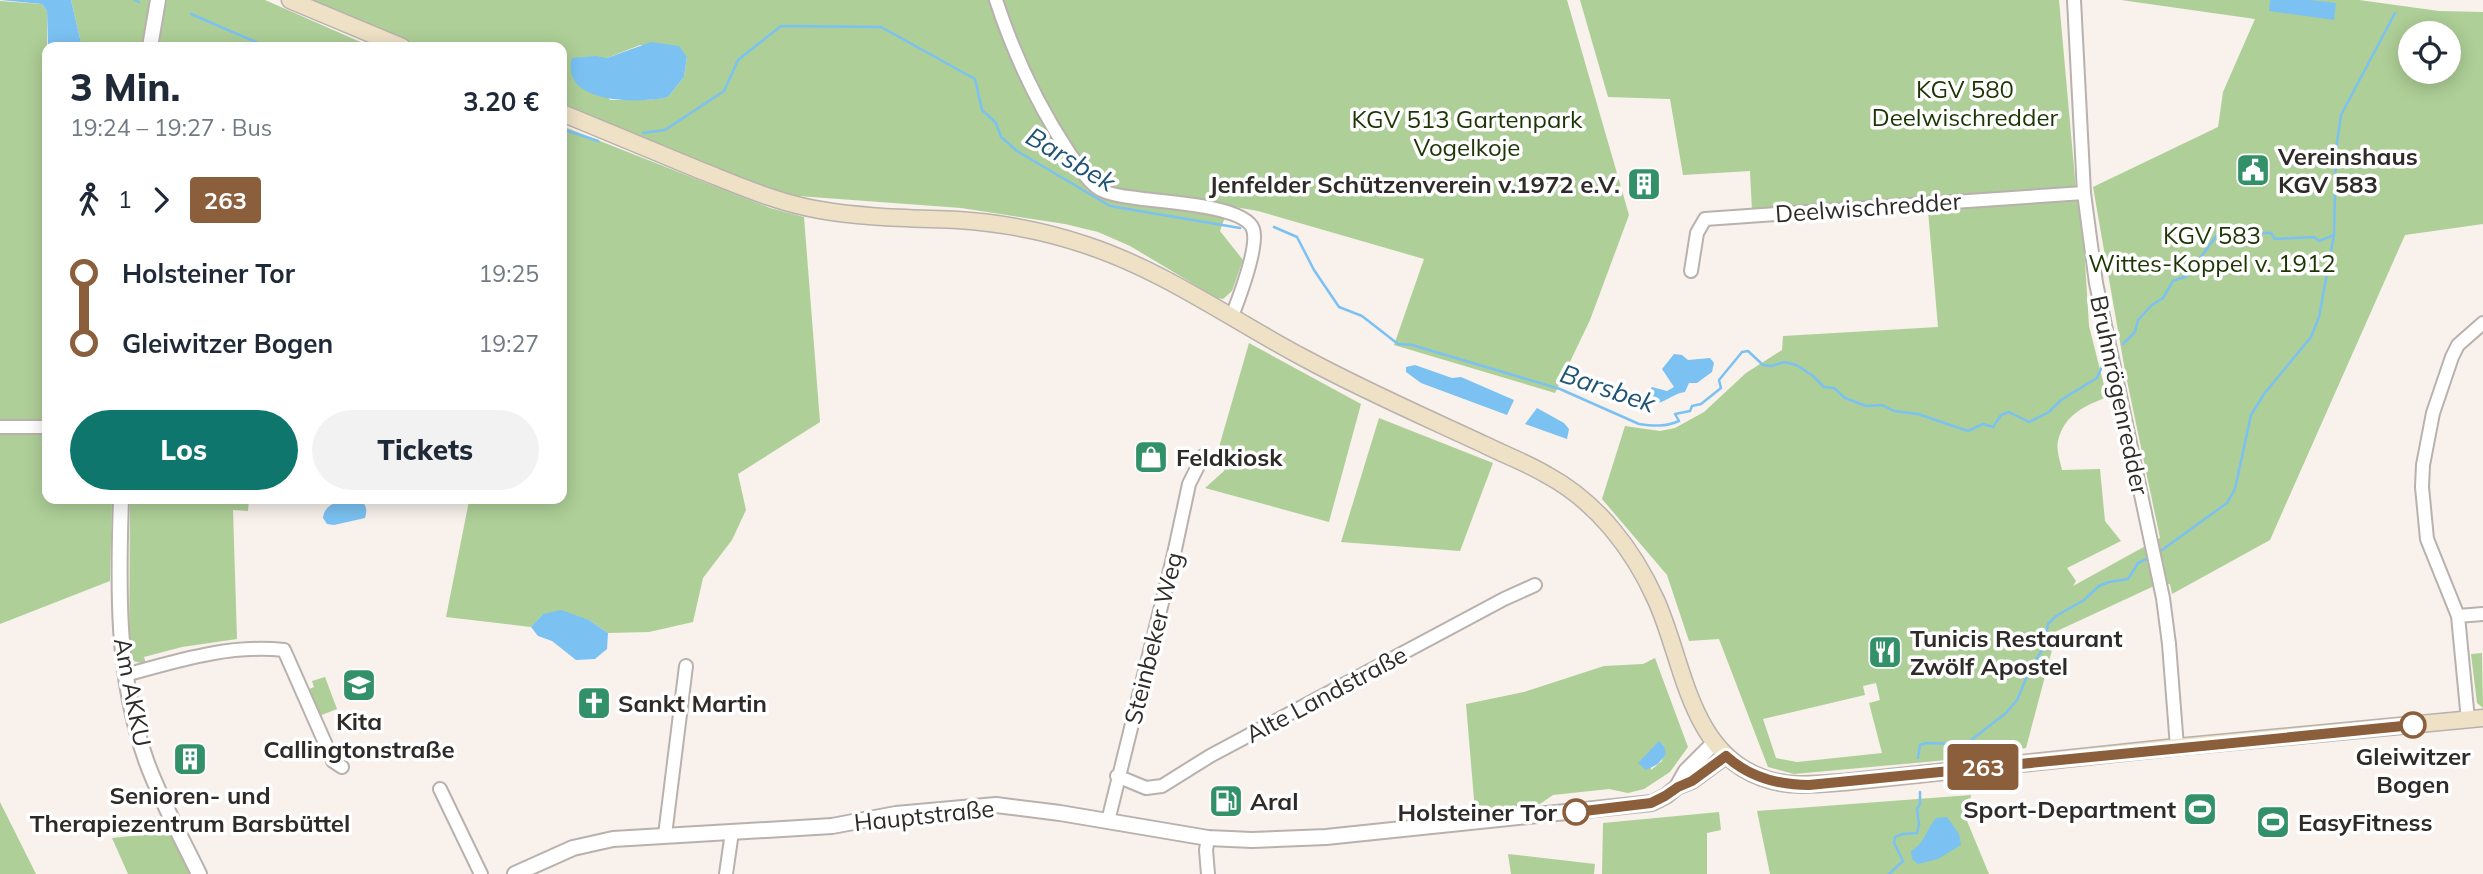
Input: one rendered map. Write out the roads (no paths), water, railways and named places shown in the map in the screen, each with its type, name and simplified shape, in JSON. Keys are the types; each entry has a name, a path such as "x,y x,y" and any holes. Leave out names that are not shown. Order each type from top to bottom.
{"main road":[{"path":"290,0 390,42"},
{"path":"567,115 769,199 863,216 1008,225 1070,240 1133,263 1305,359 1543,472 1588,504 1624,541 1657,602 1694,705 1720,749 1742,769 1763,779 1777,783 1809,785 2475,719"}],"street":[{"path":"151,42 158,0"},
{"path":"996,0 1023,72 1060,139 1093,184 1103,191 1124,196 1225,211 1242,216 1253,227 1254,241 1243,287 1232,316"},
{"name":"Bruhnrögenredder","path":"2074,0 2084,193 2096,283 2163,598 2177,747"},
{"name":"Deelwischredder","path":"1691,271 1698,233 1705,219 2084,193"},
{"path":"2475,719 2458,616 2427,539 2422,508 2423,465 2433,413 2458,345 2483,323"},
{"path":"0,427 42,427"},
{"name":"Steinbeker Weg","path":"1108,821 1189,484 1203,456"},
{"name":"Am AKKU","path":"121,504 120,636 137,731 147,763 199,874"},
{"name":"Alte Landstraße","path":"1117,776 1146,788 1162,786 1210,755 1535,585"},
{"path":"2458,616 2483,614"},
{"path":"125,674 226,650 284,650 333,761 342,767"},
{"path":"664,835 686,666"},
{"name":"Hauptstraße","path":"515,874 555,855 593,842 664,835 832,826 896,814 996,805 1208,838 1252,840 1326,837 1463,823 1645,804 1692,781 1720,749"},
{"path":"439,789 481,874"},
{"path":"726,874 733,832"},
{"path":"1208,838 1208,874"}],"water":[{"path":"0,0 71,0 81,42 48,42 47,11 42,4"},
{"path":"2270,0 2336,3 2334,20 2269,11"},
{"path":"651,42 679,46 687,57 684,77 668,97 622,100 605,97 589,92 578,84 571,73 572,58 607,58"},
{"path":"1674,354 1682,355 1688,360 1710,358 1714,363 1712,372 1697,383 1689,383 1685,392 1658,403 1647,404 1648,393 1652,387 1667,391 1674,387 1662,369"},
{"path":"1415,365 1452,378 1461,377 1514,400 1507,415 1421,383 1406,372 1406,367"},
{"path":"1537,408 1564,423 1569,429 1567,439 1525,424"},
{"path":"333,504 364,504 365,518 327,524 323,518 327,508"},
{"path":"561,610 589,620 608,633 607,649 595,659 576,660 552,641 538,636 531,627 543,614"},
{"path":"1659,741 1666,754 1658,764 1646,770 1638,763"},
{"path":"1947,817 1959,834 1961,845 1938,859 1918,864 1912,859 1911,851 1916,848 1936,818"}],"waterway":[{"name":"Barsbek","path":"135,0 139,2"},
{"path":"2162,550 2227,503 2235,489 2251,415 2264,394 2311,337 2319,317 2334,235 2336,149 2341,115 2395,13"},
{"name":"Barsbek","path":"191,14 255,42"},
{"name":"Barsbek","path":"643,133 665,130 724,91 738,60 781,26 881,27 975,79 982,110 996,123 1001,137 1017,151 1110,206 1240,228"},
{"name":"Barsbek","path":"567,131 598,141"},
{"name":"Barsbek","path":"2123,344 2135,332 2138,320 2163,298 2173,281 2187,276 2220,231 2248,226 2255,227 2258,233 2271,233 2275,239 2314,237 2319,241 2334,235"},
{"name":"Barsbek","path":"1274,227 1297,237 1314,270 1339,307 1362,316 1398,344 1412,345 1560,389 1639,424 1659,426 1679,421 1675,414 1690,411 1692,406 1701,404 1721,388 1719,380 1742,352 1748,351 1763,365 1785,362 1796,365 1824,387 1834,388 1845,398 1866,406 1882,405 1894,411 1918,414 1968,431 1983,424 1993,427 2001,415 2009,412 2029,422 2049,412 2061,400 2097,378 2103,364"},
{"path":"1918,758 1920,745 1966,744 2006,713 2017,700 2031,667 2043,649 2048,624 2056,616 2084,600 2099,586 2128,579 2138,563 2147,559"},
{"path":"1889,874 1903,861 1894,843 1895,837 1917,833 1920,792"}],"place":[{"name":"Vereinshaus KGV 583","path":"2253,170"},
{"name":"Jenfelder Schützenverein v.1972 e.V.","path":"1644,184"},
{"name":"Feldkiosk","path":"1151,457"},
{"name":"Tunicis Restaurant Zwölf Apostel","path":"1885,652"},
{"name":"Kita Callingtonstraße","path":"359,685"},
{"name":"Sankt Martin","path":"594,703"},
{"name":"Gleiwitzer Bogen","path":"2413,725"},
{"name":"Senioren- und Therapiezentrum Barsbüttel","path":"190,759"},
{"name":"Aral","path":"1226,801"},
{"name":"Sport-Department","path":"2200,809"},
{"name":"Holsteiner Tor","path":"1576,812"},
{"name":"EasyFitness","path":"2273,822"}],"park label":[{"name":"KGV 580 Deelwischredder","path":"1965,103"},
{"name":"KGV 513 Gartenpark Vogelkoje","path":"1467,133"},
{"name":"KGV 583 Wittes-Koppel v. 1912","path":"2212,249"}]}
